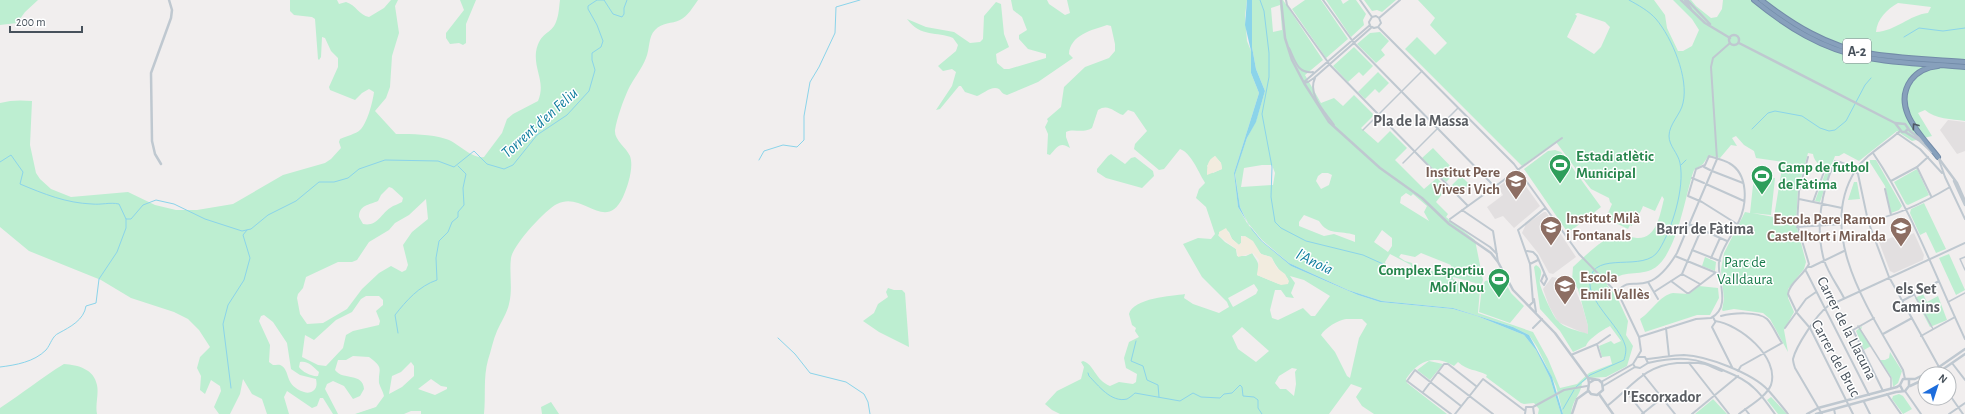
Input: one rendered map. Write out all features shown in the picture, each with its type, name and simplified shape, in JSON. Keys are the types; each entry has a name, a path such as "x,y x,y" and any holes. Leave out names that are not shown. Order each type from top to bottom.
{"highway":[{"name":"A-2","path":"1754,0 1798,32 1820,43 1847,53 1882,60 1965,67"},
{"name":"A-2","path":"1761,0 1812,34 1854,50 1890,57 1965,62"},
{"path":"1766,0 1774,10"},
{"path":"1939,159 1909,117 1905,108 1905,96 1909,84 1923,70 1933,67 1955,66"}],"street":[{"path":"161,164 155,154 152,141 151,73 171,18 172,10 169,0"},
{"path":"1281,0 1286,44 1297,72 1329,122 1390,176 1422,198 1445,221 1450,221 1496,255"},
{"path":"1286,0 1287,5 1330,65 1468,206"},
{"path":"1324,0 1351,40 1494,186"},
{"path":"1360,0 1372,17 1379,18 1400,0"},
{"path":"1681,0 1704,22 1730,38"},
{"path":"1686,0 1704,22"},
{"path":"1686,0 1716,30"},
{"path":"1372,17 1369,21 1372,27"},
{"path":"1378,27 1381,23 1379,18"},
{"path":"1304,83 1314,72 1370,25"},
{"path":"1304,83 1308,82 1330,65 1372,27 1378,27 1518,169 1582,257 1617,292 1639,337 1641,351 1648,362"},
{"path":"1730,38 1732,35 1737,36 1739,42 1900,126 1905,124 1939,159 1957,184 1965,201"},
{"path":"1730,38 1730,43"},
{"path":"1730,43 1735,45 1739,42"},
{"path":"1617,292 1626,284 1648,282 1657,276 1675,256 1699,201 1705,183 1717,159 1711,67 1712,58 1730,43"},
{"path":"1286,44 1299,68 1303,72 1314,72"},
{"path":"1362,130 1422,71"},
{"path":"1317,75 1313,85 1314,95 1337,130"},
{"path":"1403,163 1458,108"},
{"path":"1899,132 1900,126"},
{"path":"1905,132 1908,128"},
{"path":"1909,386 1903,370 1860,291 1844,251 1841,225 1842,208 1845,195 1856,170 1873,153 1899,132 1905,132 1916,138 1939,159 1953,180 1965,205"},
{"path":"1899,132 1918,147 1944,176 1965,219"},
{"path":"1450,221 1494,186 1562,138"},
{"path":"1916,138 1918,147"},
{"path":"1873,153 1892,181 1906,209 1965,339"},
{"path":"1713,318 1717,314 1723,296 1719,274 1720,262 1727,241 1737,224 1744,201 1743,183 1740,175 1732,165 1709,156 1703,167 1696,170 1692,178 1688,196 1737,224"},
{"path":"1806,271 1809,264 1797,227 1799,199 1808,157"},
{"path":"1892,181 1917,167 1928,157"},
{"path":"1939,159 1944,176"},
{"path":"1844,298 1824,260 1819,225 1821,204 1835,161 1856,170 1868,221 1889,278 1938,366"},
{"path":"1703,167 1743,183"},
{"path":"1917,167 1931,197"},
{"path":"1813,202 1825,169 1832,171"},
{"path":"1692,178 1744,201"},
{"path":"1797,227 1841,225 1868,221 1891,215 1950,187"},
{"path":"1885,189 1891,215"},
{"path":"1799,199 1842,208"},
{"path":"1536,313 1530,264 1527,251 1518,230 1545,208"},
{"path":"1960,208 1965,211"},
{"path":"1462,210 1493,231 1498,249 1496,255 1498,262 1511,287 1556,334 1588,380 1588,392"},
{"path":"1689,224 1727,241"},
{"path":"1654,292 1682,274 1701,230"},
{"path":"1711,258 1720,238"},
{"path":"1822,413 1792,361 1810,328 1824,308 1929,259 1965,244"},
{"path":"1692,250 1720,262"},
{"path":"1527,251 1533,252 1538,260 1547,280 1544,285 1541,281 1544,274"},
{"path":"1808,267 1844,251"},
{"path":"1675,256 1719,274"},
{"path":"1965,257 1960,259 1965,270"},
{"path":"1530,264 1538,260"},
{"name":"Carrer de la Llacuna","path":"1806,271 1869,395"},
{"name":"Carrer del Bruc","path":"1806,271 1788,291 1789,298 1797,313 1810,328 1853,414"},
{"path":"1671,281 1687,293 1694,290 1715,273"},
{"path":"1682,274 1700,284"},
{"path":"1902,301 1939,281"},
{"path":"1648,282 1658,299"},
{"path":"1785,328 1806,299 1816,292"},
{"path":"1948,302 1965,293"},
{"path":"1914,294 1933,329"},
{"path":"1529,306 1533,302 1534,296"},
{"path":"1717,314 1721,316 1737,313 1762,316 1770,324 1782,343 1741,366 1738,371"},
{"path":"1721,316 1712,327 1732,368"},
{"path":"1921,336 1955,317"},
{"path":"1639,337 1696,319 1713,318 1737,329 1747,336 1763,354 1771,370 1772,380 1768,390 1762,397 1739,414"},
{"path":"1874,318 1853,330 1883,391"},
{"path":"1883,334 1912,318"},
{"path":"1533,328 1542,319"},
{"path":"1856,327 1891,378 1890,389"},
{"path":"1666,328 1669,356"},
{"path":"1571,355 1597,344 1610,335"},
{"path":"1597,344 1601,357"},
{"path":"1942,366 1965,349"},
{"path":"1588,380 1601,382 1633,364 1641,351"},
{"path":"1948,366 1965,354"},
{"path":"1638,357 1704,357 1738,371 1768,390 1788,414"},
{"path":"1603,386 1635,367 1642,367 1648,362 1668,359 1704,361 1738,376 1754,388 1775,414"},
{"path":"1607,406 1643,374 1653,368 1669,364 1689,362 1704,364 1728,372"},
{"path":"1689,362 1729,414"},
{"path":"1952,363 1965,380"},
{"path":"1423,392 1444,364 1448,364 1476,386"},
{"path":"1451,414 1407,381 1415,370 1461,406"},
{"path":"1438,372 1493,414"},
{"path":"1643,374 1675,414"},
{"path":"1692,414 1738,376"},
{"path":"1807,414 1818,408 1890,389 1900,385 1902,380 1917,376"},
{"path":"1455,414 1480,381 1485,380 1524,410 1525,414"},
{"path":"1524,410 1528,406 1533,407 1556,393 1583,386 1588,380"},
{"path":"1588,392 1593,395 1599,394 1603,390 1601,382"},
{"path":"1816,414 1864,402 1887,394 1904,391 1909,386 1917,382"},
{"path":"1900,385 1921,414"},
{"path":"1625,390 1643,414 1662,398"},
{"path":"1572,414 1577,399 1588,392"},
{"path":"1599,394 1613,414"},
{"path":"1887,394 1901,414"},
{"path":"1864,402 1870,414"},
{"path":"1949,414 1965,403"},
{"path":"1533,407 1534,414"},
{"path":"1958,407 1963,414"},
{"path":"1745,409 1749,414"},
{"path":"1834,409 1835,414"}],"shaded area":[{"path":"1948,120 1965,122 1965,151 1957,154 1940,130"},
{"name":"Institut Pere Vives i Vich","path":"1514,175 1518,175 1540,206 1514,228 1503,216 1495,219 1487,207 1503,195 1498,187"},
{"name":"Institut Milà i Fontanals","path":"1546,212 1576,257 1553,274 1549,273 1538,253 1522,233 1526,224"},
{"name":"Escola Pare Ramon Castelltort i Miralda","path":"1914,233 1924,255 1923,260 1894,273 1890,271 1879,242 1899,235 1901,239"},
{"name":"Escola Emili Vallès","path":"1552,277 1569,280 1574,287 1582,305 1588,326 1588,335 1558,322 1549,306 1543,289"}],"green space":[{"path":"0,0 38,0 25,12 17,23 0,25"},
{"path":"290,0 337,0 339,4 346,2 349,3 369,17 384,8 391,0 398,0 395,6 399,33 392,56 390,87 386,98 375,111 396,134 440,137 451,141 474,156 484,157 502,133 507,119 513,114 538,101 541,88 536,52 540,40 556,22 560,0 698,0 683,18 658,27 653,33 644,62 624,99 617,120 615,134 630,156 631,166 627,188 616,207 609,212 601,212 576,202 567,201 557,204 545,213 530,228 513,252 511,258 511,293 509,304 496,334 486,367 484,414 421,414 421,411 411,411 404,414 355,414 376,407 384,396 379,383 380,369 377,364 369,357 353,356 346,360 338,360 335,370 343,375 360,380 364,389 360,396 353,399 344,386 333,381 327,384 325,389 338,414 333,414 323,398 320,398 317,406 312,408 287,391 284,397 289,414 267,414 262,399 252,394 243,379 240,394 230,414 219,414 214,407 221,391 220,386 211,380 205,394 200,390 201,376 197,368 200,357 210,347 199,330 188,319 174,312 131,298 101,280 29,251 0,227 0,103 4,102 16,100 32,101 30,145 36,173 51,189 71,197 128,192 155,205 176,210 197,210 233,204 283,175 325,163 331,159 341,148 339,142 340,139 356,133 363,127 369,112 374,92 369,89 355,100 330,90 329,87 338,67 338,58 331,51 325,38 322,37 321,57 319,60 315,19 312,17 294,15 290,11","holes":["389,187 403,198 402,202 390,208 372,224 363,224 359,217 359,213 365,206 378,201 381,195","426,199 428,219 412,232 403,245 408,265 406,270 402,272 391,266 379,273 362,289 347,309 323,323 307,324 300,314 297,298 298,294 303,288 306,277 338,262 352,262 357,260 369,242 389,230 395,223 409,215","366,296 379,296 383,300 383,305 376,311 380,321 379,325 353,331 346,335 343,348 326,366 318,365 302,357 305,335 314,340 336,320 352,312 361,299","264,315 273,322 287,343 291,369 300,375 316,379 317,383 313,391 306,393 293,386 285,369 282,366 273,365 269,362 270,345 259,321 261,316","300,362 308,363 319,372 318,376 311,375 300,369","411,362 414,366 414,376 402,387 389,394 392,376 401,372","431,379 441,386 447,387 447,389 435,395 418,389"]},
{"path":"460,0 476,0 466,24 466,43 463,45 459,43 450,44 446,38 446,33 464,10"},
{"path":"1011,0 1047,0 1049,4 1065,15 1070,13 1067,0 1247,0 1245,16 1247,41 1251,51 1251,73 1259,93 1234,173 1238,207 1247,223 1261,241 1291,266 1358,295 1380,302 1453,309 1477,316 1524,335 1536,350 1550,378 1561,414 1538,414 1539,409 1534,403 1521,403 1486,377 1487,375 1468,368 1458,362 1454,366 1440,360 1427,361 1421,364 1406,379 1407,383 1447,414 1374,414 1362,406 1356,397 1362,388 1351,384 1329,414 1060,414 1052,410 1045,404 1057,391 1081,379 1084,367 1081,362 1083,361 1090,365 1101,380 1110,386 1119,382 1133,384 1136,382 1137,374 1126,368 1124,358 1129,342 1139,337 1135,331 1136,328 1132,325 1129,314 1138,304 1163,297 1185,294 1184,298 1193,304 1219,313 1229,307 1227,302 1202,277 1183,244 1198,238 1211,239 1215,234 1206,207 1196,198 1199,189 1205,183 1188,154 1180,149 1164,169 1159,170 1134,149 1135,144 1147,131 1134,112 1128,110 1123,115 1105,107 1098,110 1092,128 1085,131 1066,132 1066,137 1070,148 1061,145 1057,147 1050,155 1047,154 1048,134 1045,127 1048,121 1047,119 1061,107 1064,87 1085,67 1109,58 1115,51 1111,26 1107,25 1083,34 1073,42 1070,48 1069,54 1073,58 1038,82 1007,95 999,89 993,88 977,96 965,92 961,86 959,86 940,109 936,110 952,86 956,72 952,69 943,71 938,66 956,51 958,45 953,38 923,32 912,25 907,19 926,27 954,32 970,43 980,42 983,39 984,16 996,2 1001,4 1004,34 1009,47 996,54 997,63 1004,69 1009,69 1046,58 1046,54 1028,49 1019,39 1019,35 1027,30 1022,17 1013,10","holes":["1215,156 1221,163 1222,169 1213,173 1207,166","1225,229 1229,232 1232,239 1239,245 1241,243 1241,236 1248,238 1260,253 1272,258 1277,267 1288,279 1279,284 1257,275 1258,265 1252,253 1246,256 1237,256 1236,249 1225,242 1218,235","1290,276 1304,280 1330,296 1315,316 1311,316 1303,308 1278,320 1272,318 1270,310 1275,290 1281,290 1286,297 1294,298 1291,293 1295,283","1254,284 1258,290 1256,294 1233,307 1228,298","1346,319 1362,319 1367,324 1359,338 1350,378 1347,376 1335,352 1321,335 1329,327","1242,327 1269,351 1256,362 1238,349 1232,336","1292,368 1297,369 1295,372 1296,384 1294,396 1286,389 1280,389 1275,383 1279,376"]},
{"name":"Parc de Valldaura","path":"1252,0 1283,0 1323,60 1305,75 1321,103 1334,98 1343,106 1354,95 1374,115 1361,128 1378,143 1390,131 1407,148 1395,160 1424,189 1437,178 1447,188 1436,202 1448,214 1446,217 1475,240 1483,280 1480,289 1478,313 1533,332 1548,359 1560,388 1577,384 1589,373 1612,364 1610,356 1602,357 1599,346 1611,341 1614,344 1621,341 1610,326 1593,337 1586,346 1573,352 1560,331 1540,309 1534,267 1536,265 1541,270 1541,288 1557,320 1567,327 1588,334 1588,326 1578,289 1572,281 1573,267 1597,246 1612,236 1621,235 1637,238 1644,237 1649,234 1653,230 1659,218 1664,199 1662,196 1655,211 1643,206 1632,226 1630,225 1628,229 1606,218 1612,204 1609,198 1591,189 1556,142 1522,166 1405,49 1417,37 1435,55 1447,43 1430,25 1435,18 1418,0 1654,0 1665,15 1667,28 1678,51 1683,51 1692,46 1699,30 1692,19 1673,0 1691,0 1711,18 1717,17 1722,9 1723,0 1965,0 1965,121 1939,117 1925,110 1918,113 1932,136 1912,141 1897,131 1859,161 1844,153 1839,156 1835,156 1830,169 1819,164 1815,160 1813,154 1808,153 1798,189 1796,224 1806,262 1804,269 1788,289 1788,298 1794,312 1784,330 1788,352 1770,319 1763,313 1734,309 1722,310 1724,299 1721,270 1724,253 1745,212 1750,213 1754,176 1775,178 1771,215 1752,213 1774,217 1783,162 1756,158 1754,151 1744,145 1736,136 1732,138 1737,146 1731,145 1720,158 1709,155 1703,164 1694,170 1674,240 1660,264 1645,272 1617,277 1607,285 1617,297 1628,321 1626,335 1633,346 1627,366 1606,377 1588,378 1582,383 1580,392 1573,404 1571,414 1563,414 1556,386 1537,347 1529,335 1513,327 1453,308 1382,301 1348,290 1289,263 1262,240 1248,223 1240,207 1235,173 1247,138 1256,121 1265,91 1256,69 1252,47","holes":["1898,3 1931,7 1928,13 1921,14 1890,29 1876,32 1878,23 1886,11","1280,5 1282,30 1273,32 1271,8","1578,13 1605,22 1610,27 1601,47 1594,54 1567,37 1577,16 1575,14","1272,165 1275,173 1273,185 1241,187 1244,168","1322,173 1332,175 1329,185 1321,189 1316,181 1318,176","1406,193 1411,196 1413,194 1427,206 1424,212 1429,221 1400,203 1401,197","1304,215 1319,221 1326,229 1330,231 1355,235 1355,242 1334,234 1324,236 1299,226 1299,222","1382,230 1392,238 1392,246 1388,252 1374,242","1421,253 1451,265 1449,274 1413,268 1412,263 1399,257 1401,254 1415,257","1390,254 1411,265 1409,274 1387,268 1385,262","1453,277 1479,284 1476,286 1466,285 1453,279"]},
{"path":"1305,0 1321,0 1348,39 1326,58 1292,9"},
{"path":"1326,0 1341,0 1343,4 1349,0 1356,0 1366,14 1363,20 1364,25 1351,37"},
{"path":"1364,0 1396,0 1382,12 1377,10 1372,11"},
{"path":"1380,32 1389,41 1381,50 1385,55 1376,63 1357,44 1370,33"},
{"path":"1354,47 1373,66 1363,76 1359,72 1348,82 1333,66"},
{"path":"1378,72 1389,83 1379,93 1375,89 1365,99 1358,92"},
{"path":"1433,148 1456,172 1446,182 1422,158"},
{"name":"Estadi atlètic Municipal","path":"1555,150 1561,152 1601,207 1572,230 1566,230 1524,169 1548,151"},
{"path":"1111,154 1125,164 1131,158 1135,157 1153,171 1154,176 1142,188 1106,178 1097,172 1097,169"},
{"path":"1876,160 1902,206 1899,210 1891,213 1885,186 1869,161"},
{"path":"1917,169 1929,195 1908,205 1894,182"},
{"path":"1826,171 1830,172 1820,202 1815,201"},
{"path":"1461,176 1469,184 1459,194 1451,186"},
{"path":"1854,182 1857,182 1860,199 1848,200"},
{"path":"1924,203 1946,249 1936,253 1926,232 1920,235 1910,213 1911,209"},
{"path":"1949,254 1965,290 1956,295 1939,258"},
{"path":"1705,257 1716,262 1715,271 1702,266"},
{"name":"Complex Esportiu Molí Nou","path":"1503,278 1511,293 1524,306 1510,323 1479,312 1482,287 1485,281"},
{"path":"1699,286 1718,288 1719,298 1710,315 1697,315 1645,332 1640,319 1660,300 1668,294 1689,294"},
{"path":"888,288 902,290 905,293 909,347 879,332 863,321 874,313 878,304 888,297 886,292"},
{"path":"1923,294 1927,302 1938,296 1947,320 1930,327 1915,298"},
{"path":"1862,326 1861,330 1871,346 1864,350 1856,331"},
{"path":"1890,352 1902,371 1898,383 1893,387 1892,378 1880,360 1889,358"},
{"path":"1429,361 1443,364 1430,380 1417,370"},
{"path":"64,364 75,365 85,369 93,375 97,385 97,414 0,414 0,408"},
{"path":"1899,394 1903,396 1912,409 1903,414 1892,399 1893,396"},
{"path":"1771,397 1787,414 1778,414 1767,400"},
{"path":"1713,399 1727,414 1695,414 1712,400"},
{"path":"551,402 559,414 542,414 541,407"}],"sand":[{"path":"1215,156 1221,163 1222,169 1207,175 1207,167 1209,162"},
{"path":"1226,228 1232,239 1239,245 1241,243 1241,237 1245,236 1253,241 1261,254 1271,257 1277,268 1285,274 1289,281 1288,284 1281,285 1257,275 1259,260 1253,253 1238,257 1236,249 1219,236 1219,232"}],"water":[{"path":"1247,0 1252,0 1252,47 1256,69 1265,91 1256,122 1247,138 1235,174 1240,207 1247,221 1238,207 1234,173 1259,93 1251,73 1251,51 1245,25"},
{"path":"1249,226 1262,241 1289,263 1348,290 1382,301 1453,308 1513,327 1529,335 1552,377 1563,414 1561,414 1550,378 1536,350 1524,335 1477,316 1453,309 1380,302 1358,295 1291,266 1261,241"}],"waterway":[{"name":"Torrent d'en Feliu","path":"0,162 11,155 23,172 20,184 73,202 119,204 126,219 131,219 143,205 156,200 174,204 205,219 242,231 251,229 268,215 296,201 319,182 334,182 348,178 359,169 385,160 438,161 454,167 474,151 487,164 504,169 513,165 537,135 567,115 589,91 595,70 592,60 592,53 601,47 603,41 588,6 597,0 604,0 613,14 622,17 627,0"},
{"path":"759,160 764,151 783,145 797,147 804,140 804,116 810,82 835,33 836,7 860,0"},
{"name":"l'Anoia","path":"1260,0 1264,11 1269,53 1269,77 1262,114 1272,167 1271,197 1275,222 1281,228 1306,241 1363,255 1383,264"},
{"path":"1576,387 1590,375 1624,360 1626,353 1626,347 1622,337 1593,296 1590,288 1590,280 1594,271 1600,266 1610,263 1632,262 1652,257 1659,250 1673,220 1681,184 1680,163 1669,140 1671,127 1683,103 1684,82 1678,59 1668,37 1656,19 1643,8 1629,0"},
{"path":"1904,37 1919,28 1943,31 1965,28"},
{"path":"1752,129 1768,113 1775,111 1802,116 1820,128 1829,131 1835,130 1846,121 1865,85 1871,78"},
{"path":"1681,165 1686,160"},
{"path":"398,333 395,315 408,299 424,286 437,280 436,258 439,241 448,232 452,222 458,217 458,212 464,205 463,188 466,174 458,166"},
{"path":"0,367 24,362 41,354 46,350 57,334 72,326 79,319 85,311 86,306 96,303 99,279 117,252 126,228 126,219"},
{"path":"231,388 223,324 228,305 244,280 250,258 243,235 247,230"},
{"path":"778,338 795,354 810,373 846,382 864,394 868,402 870,414"},
{"path":"1136,341 1131,361 1143,366 1147,380 1158,385 1159,397"},
{"path":"1088,373 1089,376 1105,392 1110,396 1121,400 1127,399 1135,393 1180,401 1193,393 1201,397 1220,398 1224,394 1232,393 1240,385 1242,387 1243,396 1254,397 1258,400 1258,408 1262,414"},
{"path":"1563,409 1574,390"}],"place":[{"name":"Estadi atlètic Municipal","path":"1560,184"},
{"name":"Camp de futbol de Fàtima","path":"1762,196"},
{"name":"Institut Pere Vives i Vich","path":"1516,200"},
{"name":"Institut Milà i Fontanals","path":"1551,246"},
{"name":"Escola Pare Ramon Castelltort i Miralda","path":"1901,248"},
{"name":"Complex Esportiu Molí Nou","path":"1499,298"},
{"name":"Escola Emili Vallès","path":"1565,306"}],"district":[{"name":"Pla de la Massa","path":"1421,120"},
{"name":"Barri de Fàtima","path":"1705,228"},
{"name":"els Set Camins","path":"1916,297"},
{"name":"l'Escorxador","path":"1662,396"}]}
